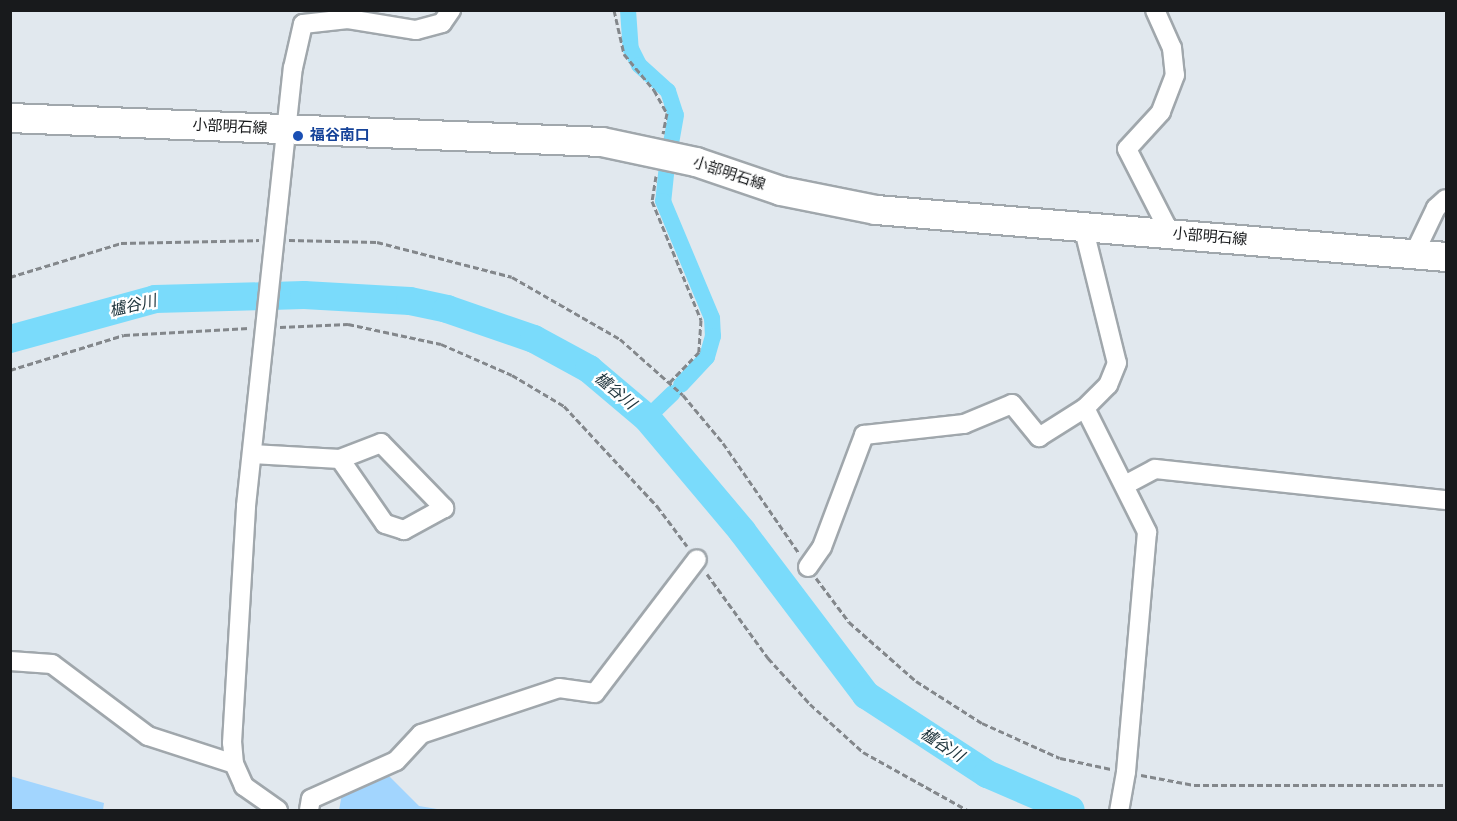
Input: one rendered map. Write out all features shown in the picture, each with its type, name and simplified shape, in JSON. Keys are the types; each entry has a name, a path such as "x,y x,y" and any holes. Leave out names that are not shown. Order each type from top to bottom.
{"main road":[{"name":"小部明石線","path":"10,118 602,142 696,162 781,191 876,210 1446,257"}],"street":[{"path":"278,810 244,786 234,764 234,719 252,454 286,130 304,17 348,19 416,30 442,23 450,10"},
{"path":"1155,10 1172,48 1175,75 1161,112 1126,149 1170,233"},
{"path":"1414,254 1436,208 1446,199"},
{"path":"808,567 822,547 864,435 964,424 1012,404 1039,437 1085,408 1108,385 1117,363 1083,226"},
{"path":"1085,408 1147,532 1126,772 1119,810"},
{"path":"252,454 340,459 381,443 444,508 404,530 385,524 340,459"},
{"path":"1125,485 1155,469 1446,500"},
{"path":"309,810 311,799 396,761 421,734 559,688 595,693 697,560"},
{"path":"10,661 52,664 148,736 234,764"}],"path":[{"path":"614,10 624,54 654,90 667,113 652,201 701,320 699,352 669,383"},
{"path":"10,277 121,243 377,242 512,277 620,339 669,383 723,443 808,567 849,622 916,681 982,723 1060,758 1194,785 1446,785"},
{"path":"10,370 124,335 266,325 348,324 441,344 512,375 564,406 657,506 768,658 810,704 863,752 967,810"}],"shaded area":[{"path":"388,775 419,806 443,810 339,810 342,794"},
{"path":"10,776 104,803 103,810 11,810"}],"waterway":[{"path":"628,10 631,49 639,65 668,91 676,115 671,142"},
{"path":"667,165 663,201 712,318 713,336 707,357 681,385"},
{"name":"櫨谷川","path":"10,339 155,299 304,295 410,301 447,309 534,339 589,369 647,418 742,531 866,695 987,774 1071,810"},
{"path":"647,418 673,393"}],"place":[{"name":"福谷南口","path":"298,136"}]}
